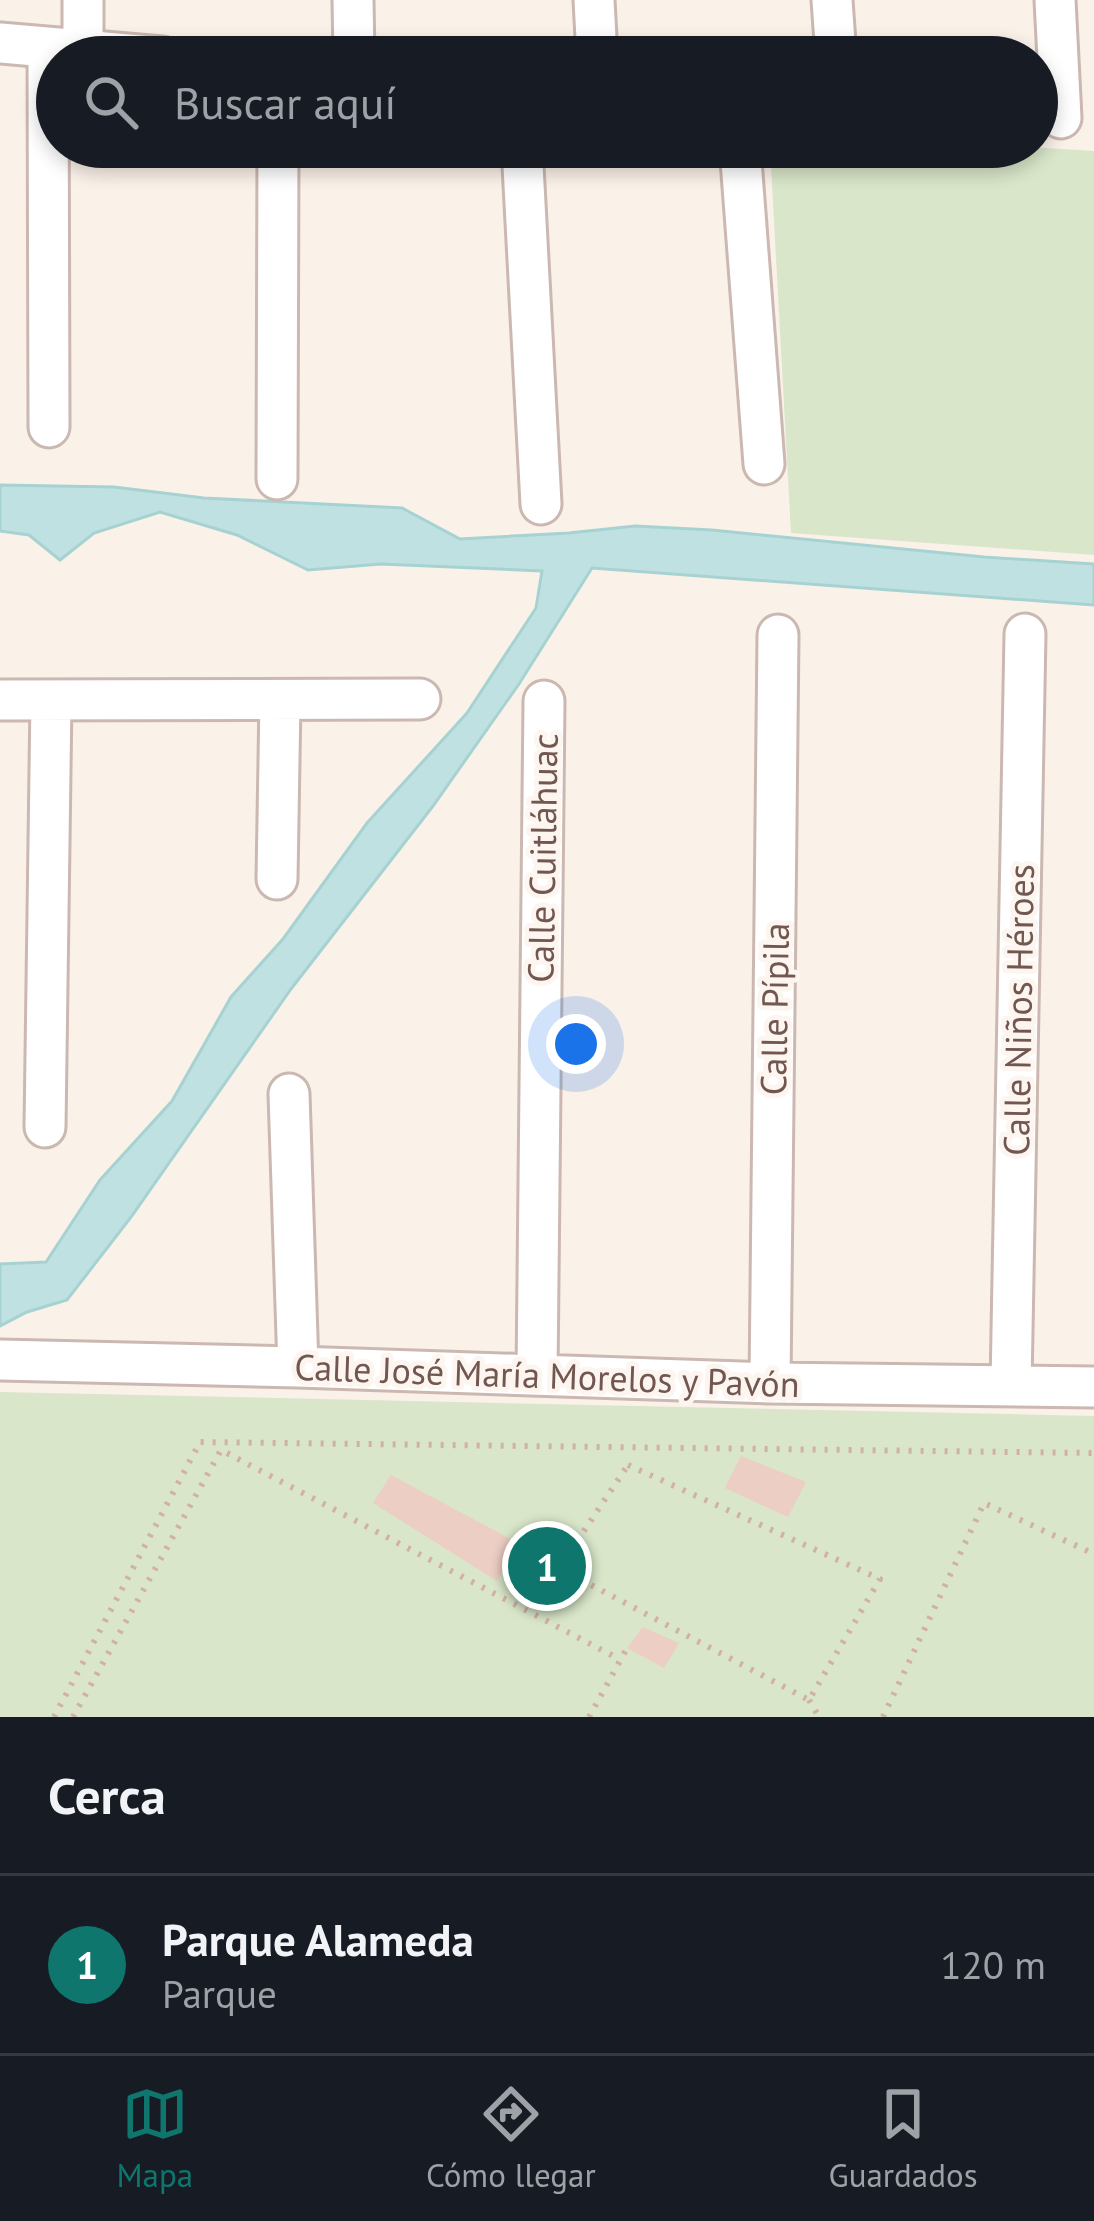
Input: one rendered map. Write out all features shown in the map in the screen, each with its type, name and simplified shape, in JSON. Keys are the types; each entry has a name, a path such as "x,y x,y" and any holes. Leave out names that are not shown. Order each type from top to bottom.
{"street":[{"path":"70,36 83,0"},
{"path":"352,0 353,36"},
{"path":"594,0 596,36"},
{"path":"832,0 835,36"},
{"path":"1055,0 1058,36"},
{"path":"1058,39 1064,118"},
{"path":"0,44 36,47"},
{"path":"49,427 60,168"},
{"path":"278,168 278,479"},
{"path":"523,168 541,504"},
{"path":"742,168 764,464"},
{"name":"Calle Niños Héroes","path":"1011,1385 1025,634"},
{"name":"Calle Pípila","path":"770,1383 778,635"},
{"path":"0,700 420,699"},
{"path":"45,1126 51,700"},
{"path":"277,879 280,700"},
{"name":"Calle Cuitláhuac","path":"538,1375 544,701"},
{"path":"290,1094 298,1366"},
{"name":"Calle José María Morelos y Pavón","path":"0,1360 770,1383 1094,1387"}],"path":[{"path":"54,1717 200,1442 1094,1453"},
{"path":"73,1717 221,1450 619,1660"},
{"path":"809,1700 880,1579 628,1466 559,1568 809,1700 819,1717"},
{"path":"883,1717 985,1503 1094,1554"},
{"path":"589,1717 628,1648"}],"green space":[{"path":"1058,149 1094,151 1094,555 791,533 771,168 1058,168"},
{"path":"0,1392 1094,1416 1094,1717 0,1717"}],"water":[{"path":"0,485 114,487 204,498 402,508 460,539 635,526 1094,564 1094,605 592,568 519,684 433,806 291,989 67,1300 0,1326 0,1264 46,1262 100,1180 172,1101 231,997 283,939 367,823 467,713 536,608 542,571 381,564 308,570 237,535 160,512 94,533 60,560 29,535 0,531"}],"building":[{"path":"741,1456 806,1482 788,1517 725,1488"},
{"path":"391,1475 520,1544 497,1581 373,1503"},
{"path":"643,1627 679,1643 664,1668 627,1648"}],"place":[{"name":"Parque Alameda","path":"547,1566"}]}
